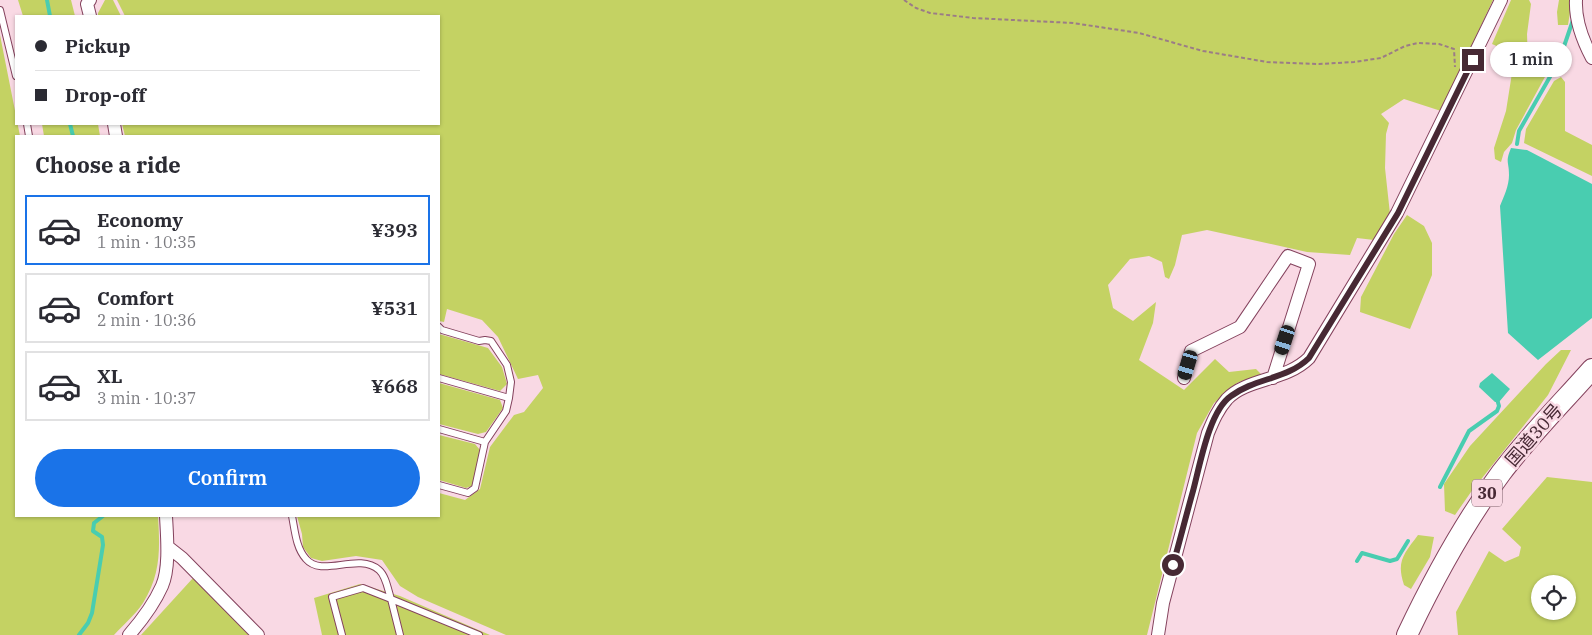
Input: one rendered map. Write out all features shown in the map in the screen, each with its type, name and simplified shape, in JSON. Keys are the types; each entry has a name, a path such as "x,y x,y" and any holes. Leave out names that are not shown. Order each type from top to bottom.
{"highway":[{"name":"国道30号","path":"1407,635 1424,599 1482,499 1517,453 1592,369"},
{"name":"国道30号","path":"1422,635 1453,572 1474,536 1513,478 1592,388"}],"street":[{"path":"1158,635 1163,603 1208,433 1214,420 1228,398 1240,389 1292,371 1302,366 1309,358 1392,221 1452,103 1501,0"},
{"path":"1576,6 1585,44 1592,58"},
{"path":"1184,378 1192,351 1240,326 1288,256 1309,264 1273,378"},
{"path":"129,635 142,619 163,584 168,547 166,517"},
{"path":"168,547 182,558 258,635"}],"lane":[{"path":"0,10 15,72"},
{"path":"440,329 479,341 491,341 507,365 511,382 506,410 485,442 475,488 468,493 440,485"},
{"path":"440,378 509,398"},
{"path":"440,429 485,442"},
{"path":"292,517 298,548 307,561 320,567 360,562 371,565 380,571 400,635"},
{"path":"342,635 332,597 363,588 479,635"}],"path":[{"path":"904,0 916,8 930,13 973,18 1073,23 1139,33 1203,51 1267,62 1319,64 1354,62 1381,58 1405,46 1418,43 1439,44 1454,49 1455,68"}],"shaded area":[{"path":"18,0 71,0 75,15 23,15"},
{"path":"105,0 113,0 120,15 98,15"},
{"path":"117,0 1493,0 1441,111 1404,99 1381,114 1389,123 1386,134 1385,168 1390,214 1374,240 1357,238 1350,255 1307,252 1207,230 1182,235 1175,265 1169,279 1165,277 1162,262 1149,256 1130,259 1108,285 1113,308 1133,321 1156,302 1153,323 1139,360 1184,390 1215,359 1229,372 1256,369 1261,374 1237,383 1214,403 1197,433 1147,635 506,635 418,597 400,586 382,560 356,556 322,561 311,558 303,547 297,517 440,517 440,493 465,500 480,489 490,447 514,415 524,412 543,388 538,375 518,379 498,337 482,320 447,309 444,322 440,321 440,135 125,135 122,125 440,125 440,15 124,15"},
{"path":"1511,0 1529,0 1531,4 1527,34 1528,63 1538,66 1549,59 1568,64 1560,74 1546,75 1516,130 1512,143 1504,152 1501,162 1495,159 1494,148 1506,111 1515,54 1492,44"},
{"path":"1559,0 1572,0 1568,25 1558,25 1557,12"},
{"path":"0,35 15,111 15,125 18,125 20,135 15,135 15,517 158,517 159,550 156,571 149,592 133,616 114,635 0,635"},
{"path":"1561,77 1565,82 1565,131 1592,145 1592,176 1524,143 1526,129 1554,81"},
{"path":"42,125 98,125 100,135 44,135"},
{"path":"1511,148 1527,150 1592,184 1592,318 1538,360 1508,333 1500,206 1508,183 1508,159"},
{"path":"1407,215 1424,226 1432,243 1432,275 1410,329 1360,312 1361,297 1394,234"},
{"path":"440,334 488,348 502,367 507,384 500,391 440,374"},
{"path":"1561,350 1571,350 1548,395 1455,515 1445,511 1444,484 1470,446"},
{"path":"1492,373 1510,389 1499,402 1495,402 1479,387 1480,383"},
{"path":"440,383 500,400 503,408 486,432 478,434 440,424"},
{"path":"440,435 475,444 480,450 472,486 466,488 440,480"},
{"path":"1547,477 1592,482 1592,635 1458,635 1456,612 1489,551 1505,562 1519,556 1521,547 1502,529"},
{"path":"1418,535 1434,537 1430,557 1411,589 1404,585 1401,564 1405,553"},
{"path":"193,578 249,635 141,635"},
{"path":"360,584 400,596 490,635 322,635 314,598"}],"waterway":[{"path":"47,0 50,15"},
{"path":"1517,144 1519,131 1559,61 1573,20"},
{"path":"70,125 73,135"},
{"path":"1440,487 1469,431 1497,411 1499,406 1497,399"},
{"path":"79,635 88,623 92,613 103,545 102,537 93,531 94,523 102,517"},
{"path":"1357,561 1362,553 1390,561 1397,559 1408,541"}],"route":[{"path":"1173,565 1208,433 1222,405 1240,389 1292,371 1302,366 1309,358 1398,213 1473,60"}]}
